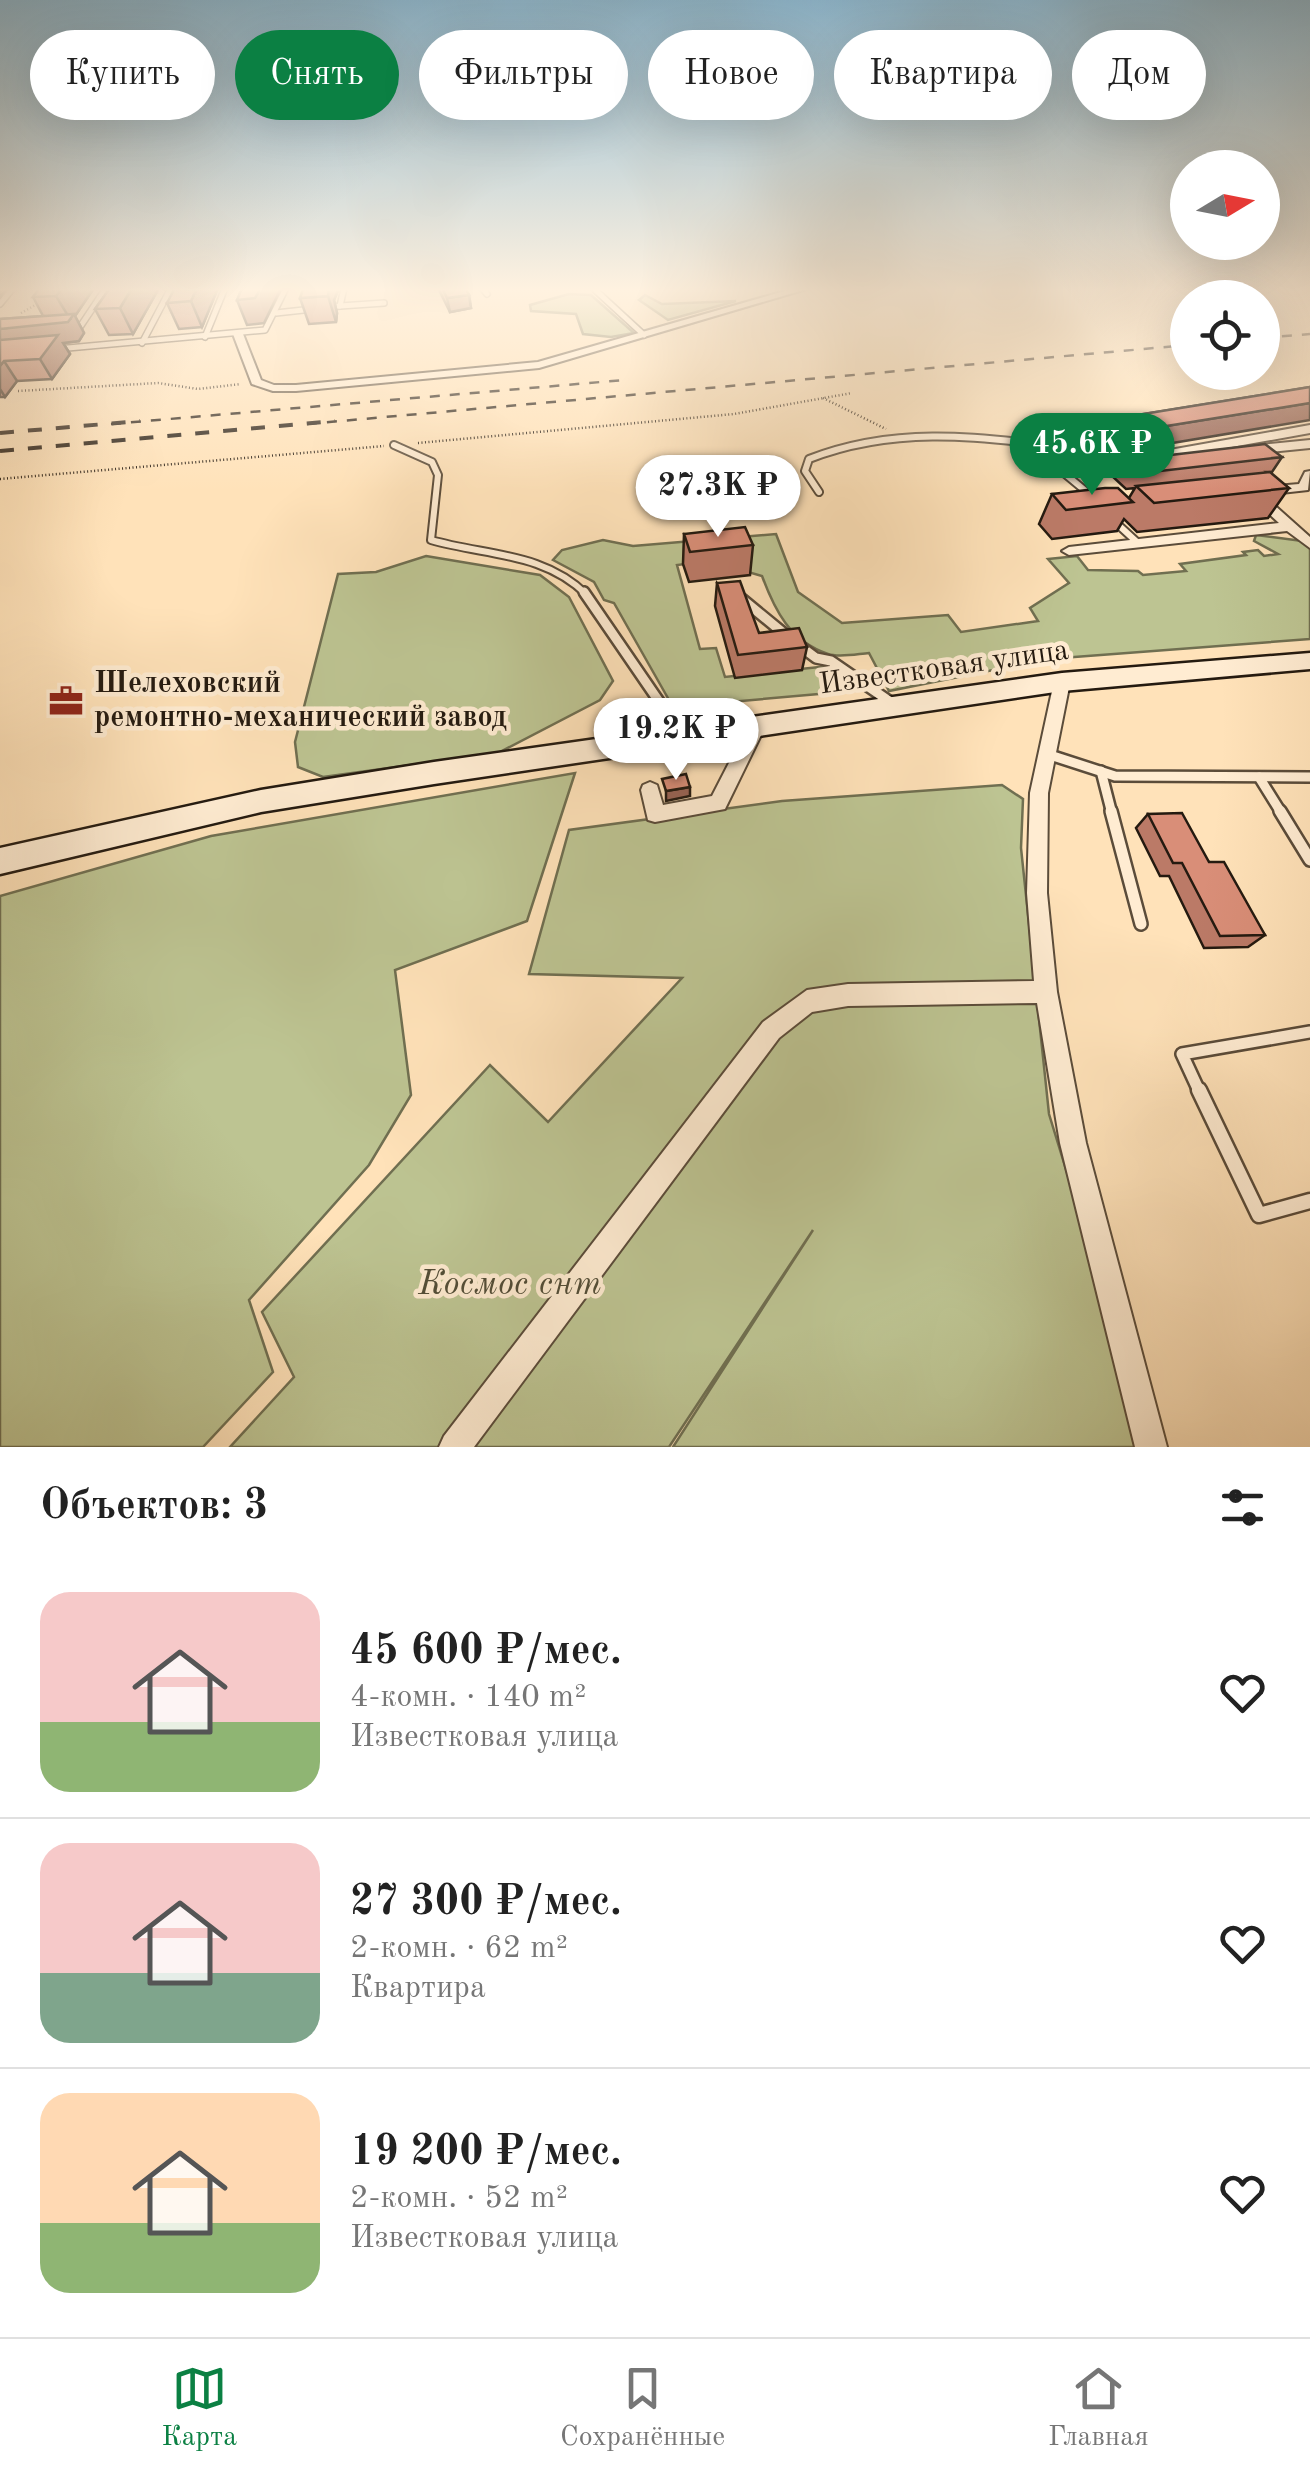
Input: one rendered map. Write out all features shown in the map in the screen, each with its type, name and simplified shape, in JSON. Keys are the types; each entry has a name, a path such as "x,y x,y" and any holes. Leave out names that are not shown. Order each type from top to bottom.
{"main road":[{"name":"Известковая улица","path":"0,861 260,801 1062,682 1310,661"}],"street":[{"path":"246,356 256,382 273,388 296,388 500,371 571,356"},
{"path":"1310,429 1107,462 1310,444"},
{"path":"1263,437 1308,480"},
{"path":"1308,480 1252,492 1310,544"},
{"path":"1069,551 1291,526"},
{"path":"1062,682 1050,755 1039,793 1037,894 1046,992 1073,1144 1152,1447"},
{"path":"650,790 655,814 718,803 756,728"},
{"path":"455,1447 772,1030 807,1000 848,995 1046,992"}],"lane":[{"path":"819,492 805,471 809,458 854,444 969,436 1059,447"},
{"path":"1027,442 1074,479 1100,506"},
{"path":"394,445 432,462 438,475 431,540 464,550 527,558 567,574 588,596 652,685 684,738"},
{"path":"1110,516 1138,543"},
{"path":"735,591 816,658 831,661 898,707"},
{"path":"1050,755 1115,776 1310,777"},
{"path":"1101,771 1141,924"},
{"path":"1259,777 1310,860"},
{"path":"1310,1032 1182,1054 1259,1215 1310,1202"}],"path":[{"path":"18,392 158,383 198,389 256,382"},
{"path":"0,478 734,414 852,392"},
{"path":"823,397 904,438"}],"green space":[{"path":"776,534 798,592 842,623 948,615 961,632 1038,621 1030,608 1069,583 1048,559 1077,556 1088,570 1138,571 1143,575 1186,571 1180,564 1246,555 1243,552 1278,554 1254,541 1256,535 1310,542 1310,639 1048,659 889,691 869,653 828,654 794,633 772,601 762,576 748,572 742,557 677,565 700,649 716,648 725,677 829,666 864,690 673,707 614,603 604,600 594,582 553,560 562,550 603,540 633,546"},
{"path":"426,556 540,575 569,597 613,681 600,700 498,753 323,777 298,767 295,742 338,574 376,572"},
{"path":"575,773 527,921 395,970 411,1095 369,1165 249,1300 273,1372 203,1447 0,1447 0,896 211,836"},
{"name":"Космос снт","path":"1002,785 1023,799 1021,848 1049,1114 1151,1447 673,1447 813,1230 669,1447 230,1447 294,1377 262,1312 490,1065 548,1122 682,978 529,974 569,830 782,801"}],"building":[{"path":"0,356 43,356 40,359 4,361 0,366"},
{"path":"1310,387 1310,403 1092,438 1075,425"},
{"path":"1265,444 1282,457 1134,474 1119,461"},
{"path":"1270,472 1289,488 1154,503 1136,486"},
{"path":"1118,488 1133,502 1066,510 1052,494"},
{"path":"745,527 753,545 690,552 684,534"},
{"path":"740,581 759,633 799,628 807,647 738,655 717,583"},
{"path":"686,774 690,787 666,791 662,779"},
{"path":"1182,813 1209,862 1224,862 1265,935 1220,936 1182,863 1173,863 1148,814"}],"railway":[{"path":"307,424 1071,356"},
{"path":"111,424 624,380"},
{"path":"0,433 140,421"},
{"path":"0,451 335,421"}],"place":[{"name":"Шелеховский ремонтно-механический завод","path":"66,701"}]}
